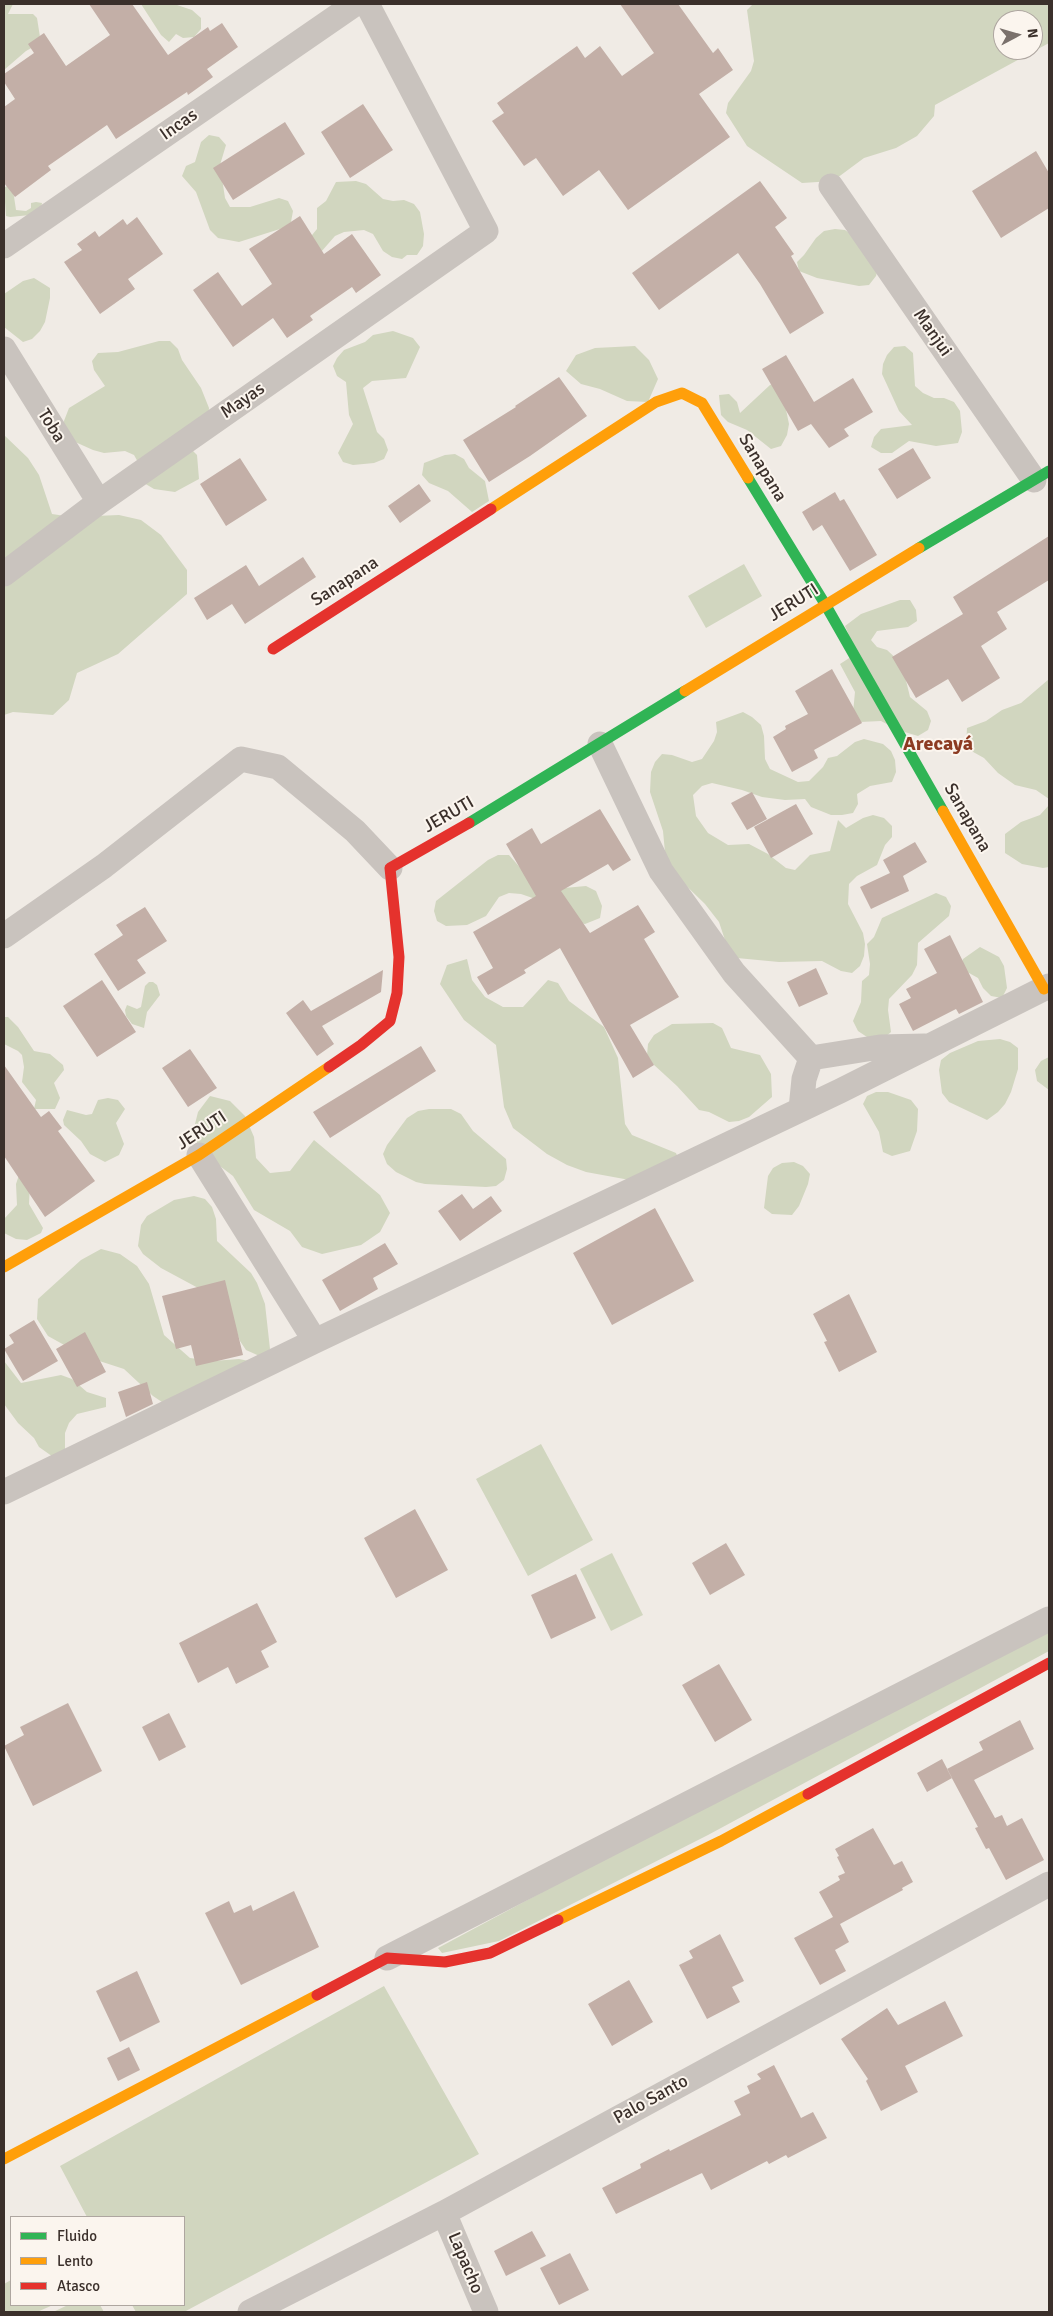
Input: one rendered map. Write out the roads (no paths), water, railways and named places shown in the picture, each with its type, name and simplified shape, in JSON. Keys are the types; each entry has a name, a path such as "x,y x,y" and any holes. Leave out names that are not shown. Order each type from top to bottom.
{"street":[{"name":"Incas","path":"4,246 355,4"},
{"name":"Mayas","path":"4,574 99,502 486,231 367,4"},
{"name":"Manjui","path":"831,186 1042,476"},
{"name":"Toba","path":"4,349 99,502"},
{"name":"Sanapana","path":"273,649 656,402 682,393 702,404 825,604 1047,987"},
{"name":"JERUTI","path":"7,1258 200,1155 361,1045 390,1021 397,994 399,956 390,868 501,805 825,604 1042,476"},
{"path":"600,744 661,871 734,973 811,1058"},
{"path":"4,936 104,866 241,759 278,767 355,831 390,868"},
{"path":"4,1492 314,1341 802,1109 1047,987"},
{"path":"811,1058 880,1047 929,1046"},
{"path":"802,1109 804,1079 811,1058"},
{"path":"200,1155 314,1341"},
{"path":"4,2159 387,1958 1049,1619"},
{"path":"387,1958 445,1962 490,1953 721,1841 1049,1663"},
{"name":"Palo Santo","path":"250,2312 444,2213 1049,1884"},
{"name":"Lapacho","path":"444,2213 486,2312"}],"district":[{"name":"Arecayá","path":"938,745"}]}
